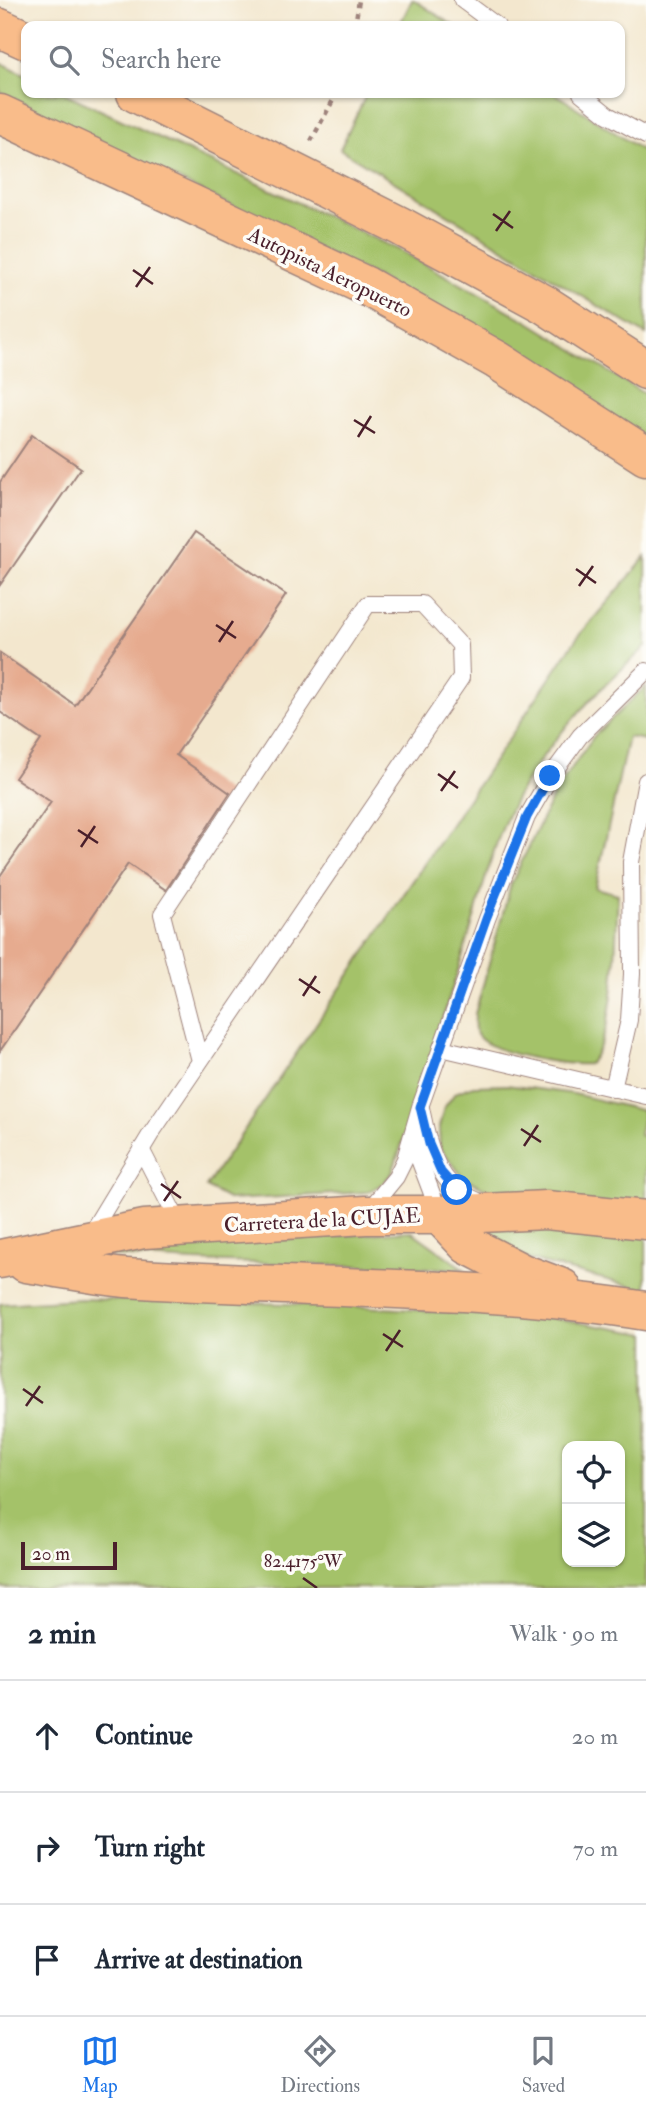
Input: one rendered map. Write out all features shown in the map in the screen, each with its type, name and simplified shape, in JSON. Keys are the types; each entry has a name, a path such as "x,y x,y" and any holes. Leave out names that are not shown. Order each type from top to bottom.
{"highway":[{"path":"0,27 21,38"},
{"path":"145,98 400,226 544,304 646,370"},
{"name":"Autopista Aeropuerto","path":"0,114 366,286 497,360 646,456"},
{"name":"Carretera de la CUJAE","path":"646,1220 546,1210 365,1215 144,1229 0,1259 124,1278 470,1293 602,1304 646,1311"},
{"path":"440,1215 468,1245 522,1273 602,1304"}],"lane":[{"path":"462,0 490,21"},
{"path":"587,98 608,115 646,136"},
{"path":"568,406 646,471"},
{"path":"86,1242 141,1149 461,678 460,645 422,604 368,604 162,914 200,1061"},
{"path":"365,1215 396,1177 405,1159 420,1107 486,919 527,817 550,776 580,736 646,671"},
{"path":"613,1089 639,975 631,862 646,781"},
{"path":"441,1048 646,1096"},
{"path":"420,1107 429,1144 441,1172 457,1190 498,1211"},
{"path":"420,1107 417,1154 440,1215"},
{"path":"141,1149 181,1227"}],"path":[{"path":"356,21 359,0"},
{"path":"294,173 334,98"}],"green space":[{"path":"414,0 446,21 402,21"},
{"path":"0,62 21,72 21,98 75,98 401,251 529,322 646,395 646,442 382,280 0,92"},
{"path":"365,98 562,98 646,153 646,335 340,149"},
{"path":"646,557 646,647 595,695 564,729 536,766 514,802 492,859 392,1173 382,1184 368,1192 230,1200 206,1187 577,638"},
{"path":"646,686 646,740 628,737 595,888 618,894 610,1008 598,1050 589,1064 578,1064 530,1058 498,1048 476,1034 475,1014 511,884 555,792 594,736"},
{"path":"506,1085 574,1094 644,1111 639,1135 646,1137 646,1207 497,1194 464,1178 440,1148 439,1127 444,1108 455,1093 473,1086"},
{"path":"468,1226 646,1233 646,1290 496,1251"},
{"path":"411,1231 464,1269 192,1261 98,1255 177,1246"},
{"path":"80,1299 331,1305 551,1318 646,1334 646,1588 0,1588 0,1304"}],"building":[{"path":"32,435 81,468 0,585 0,482"},
{"path":"194,533 286,595 176,755 230,793 166,890 128,864 0,1051 0,876 51,802 15,778 41,740 0,712 0,653 75,705"}],"route":[{"path":"457,1190 441,1172 429,1144 420,1107 486,919 527,817 550,776"}]}
